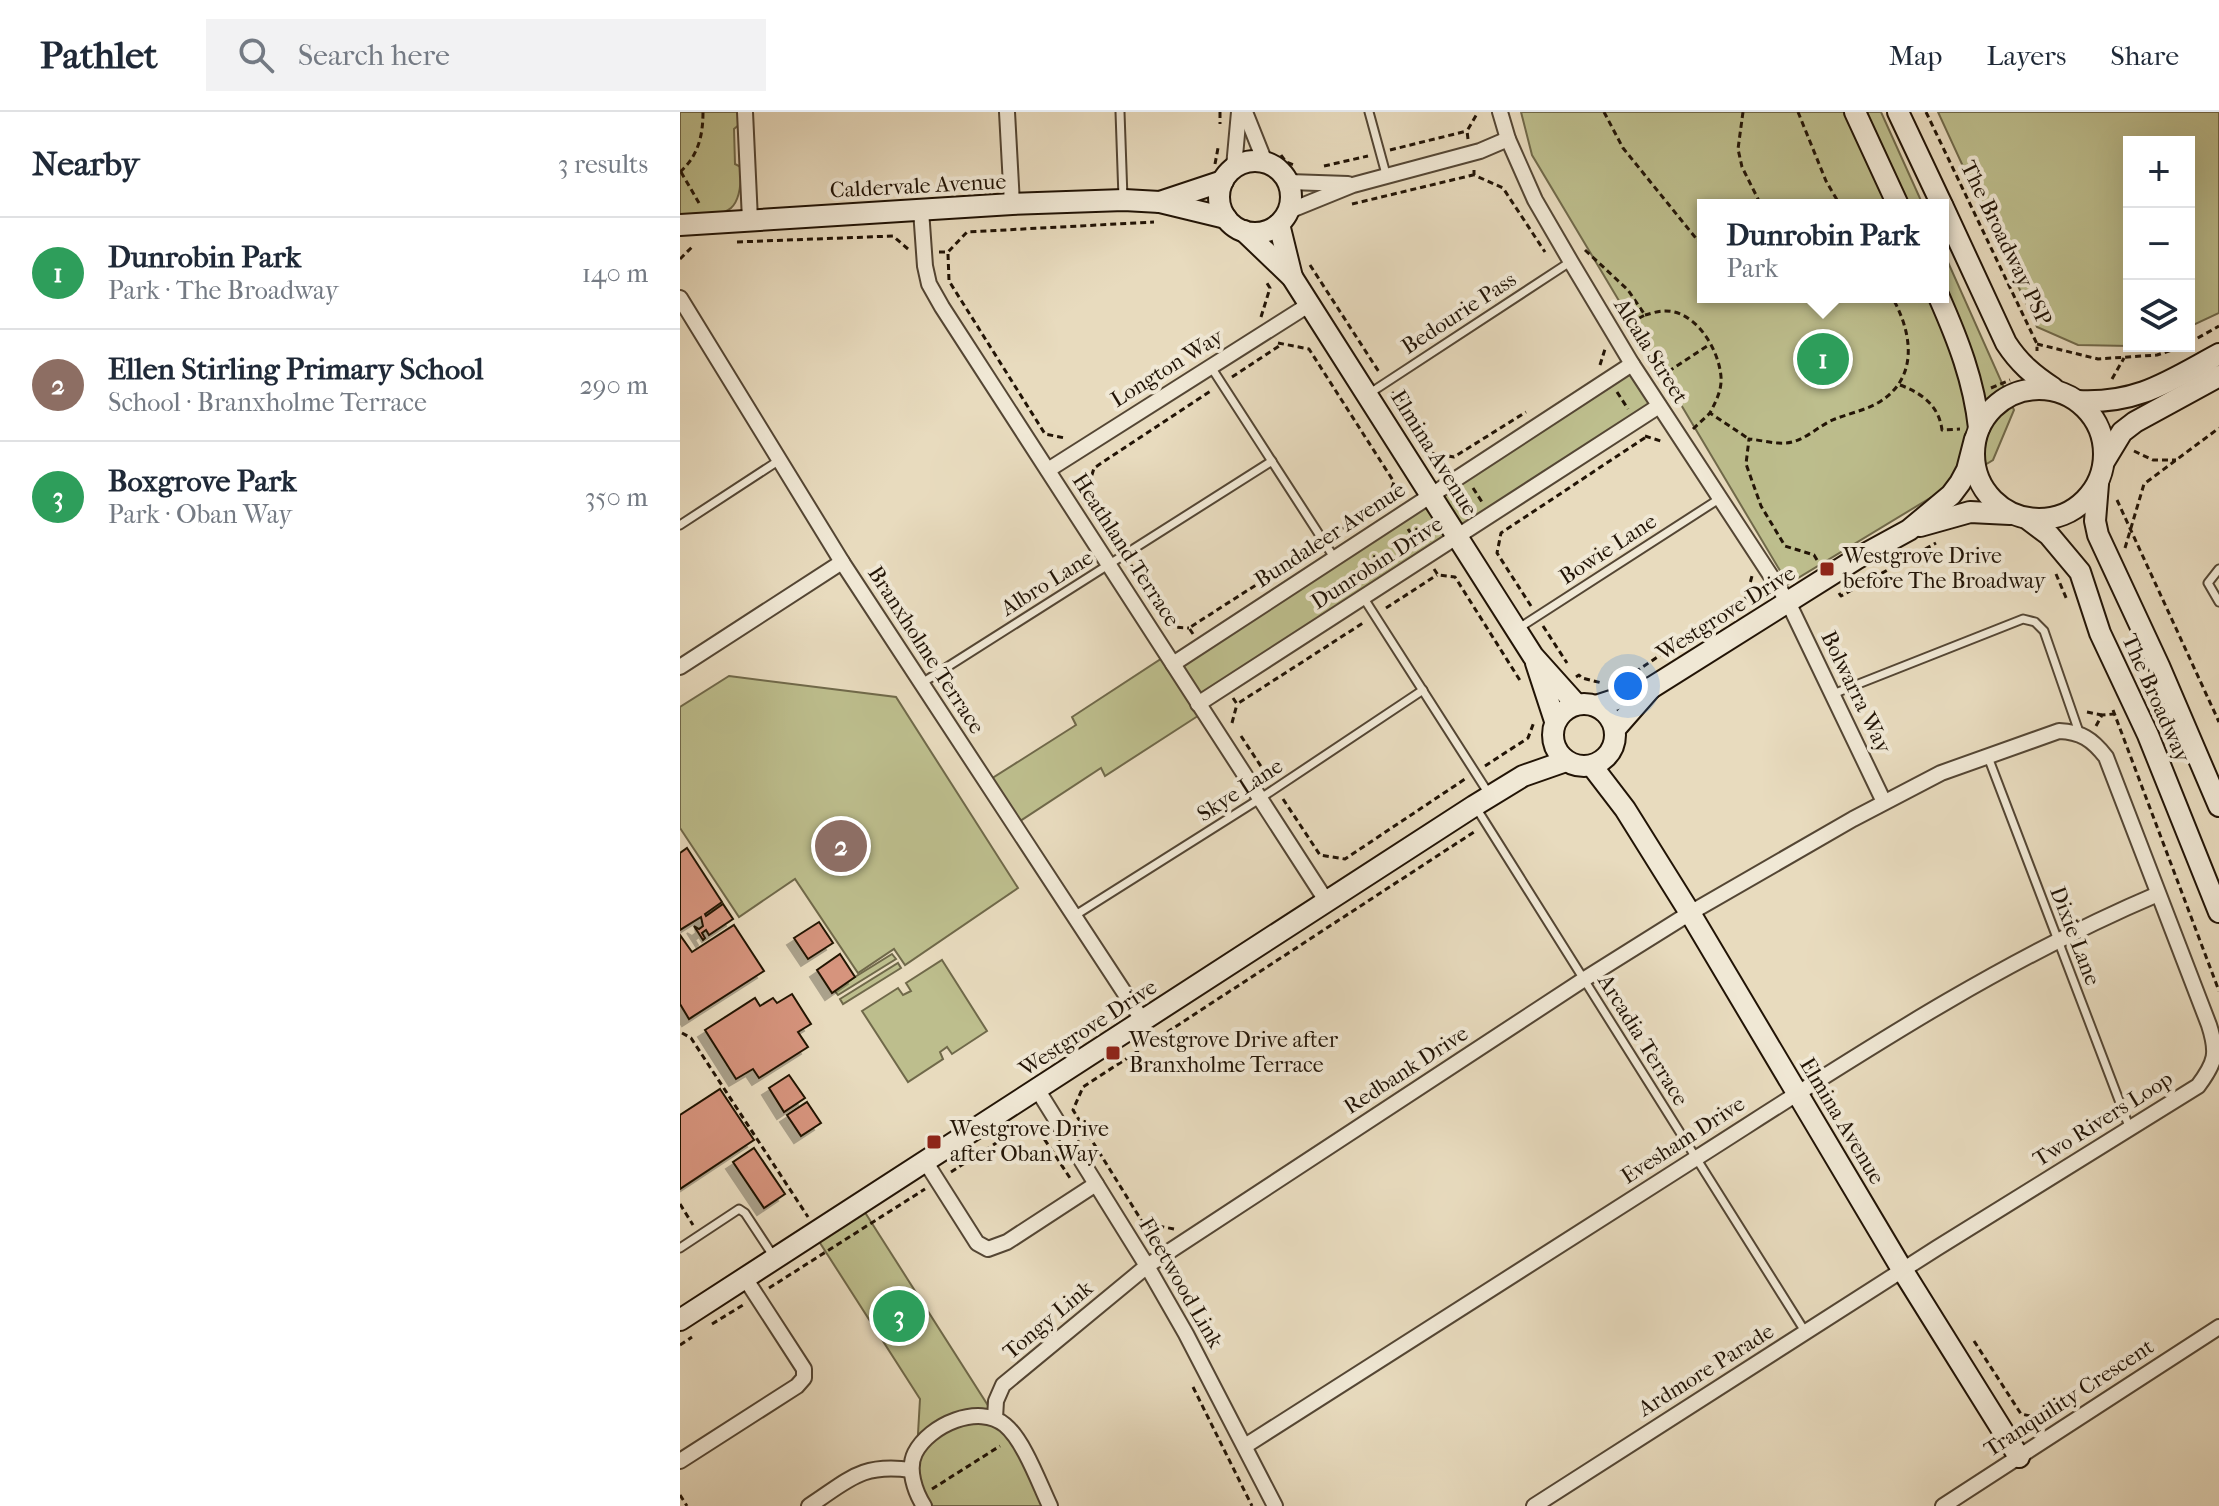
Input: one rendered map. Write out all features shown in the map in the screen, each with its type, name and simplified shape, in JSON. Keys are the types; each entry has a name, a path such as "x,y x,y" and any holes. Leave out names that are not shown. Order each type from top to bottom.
{"street":[{"path":"745,112 750,220"},
{"path":"1007,112 1012,204"},
{"path":"1242,112 1275,166 1292,174 1353,185"},
{"path":"1242,112 1219,200 1226,218 1244,231 1263,232 1284,218 1353,185 1480,151 1508,139"},
{"name":"Alcala Street","path":"1500,112 1508,139 1535,200 1571,262 1632,364 1788,602"},
{"path":"1855,112 1895,199"},
{"path":"1898,112 1939,199"},
{"path":"1228,174 1255,160 1272,157"},
{"name":"Caldervale Avenue","path":"1160,202 1228,174"},
{"path":"1284,218 1292,174"},
{"name":"Caldervale Avenue","path":"680,225 1124,200 1160,202 1226,218"},
{"name":"Heathland Terrace","path":"921,210 929,284 1327,902"},
{"name":"Elmina Avenue","path":"1284,218 1292,277"},
{"path":"1949,221 2006,343 2017,360 2094,416 2103,436 2102,469"},
{"name":"Elmina Avenue","path":"1244,231 1292,277 1533,656 1586,705"},
{"name":"Branxholme Terrace","path":"680,298 842,562 1143,1021"},
{"path":"1942,303 1960,344 1974,393 1973,461 1979,482 1991,499 2021,517 2050,520 2071,512 2088,499 2122,432 2219,376"},
{"name":"Longton Way","path":"1048,470 1310,304"},
{"path":"1973,432 1997,403 2016,392 2037,388 2070,397 2127,399 2219,354"},
{"name":"Bundaleer Avenue","path":"1173,664 1632,364"},
{"name":"Dunrobin Drive","path":"1198,704 1659,406"},
{"name":"Westgrove Drive","path":"1615,729 1651,688 1828,576 1909,530 1951,495 1960,483 1967,470 1973,432"},
{"name":"The Broadway","path":"2102,469 2095,521 2098,535 2219,806"},
{"name":"Westgrove Drive","path":"1909,530 1970,512 2021,517"},
{"name":"The Broadway","path":"2021,517 2053,538 2080,572 2100,633 2148,735 2219,912"},
{"path":"680,667 842,562"},
{"name":"Bolwarra Way","path":"1788,602 1884,802"},
{"name":"Elmina Avenue","path":"1533,656 1548,725"},
{"name":"Westgrove Drive","path":"1586,705 1651,688"},
{"path":"1586,705 1611,719 1615,729 1613,748 1600,761 1583,767 1566,761 1559,755 1548,725 1567,708 1586,705"},
{"name":"Westgrove Drive","path":"1523,776 1548,725"},
{"path":"1690,913 1884,802 1941,773 2059,731 2079,732"},
{"name":"Two Rivers Loop","path":"1903,1271 2198,1086 2212,1068 2216,1046 2106,757 2096,744 2079,732"},
{"name":"Westgrove Drive","path":"680,1320 1482,801 1523,776 1566,761"},
{"name":"Elmina Avenue","path":"1600,761 1625,809 1903,1271 2019,1457"},
{"name":"Evesham Drive","path":"1245,1446 1920,1017 2057,941 2158,894"},
{"name":"Redbank Drive","path":"1147,1266 1690,913"},
{"name":"Fleetwood Link","path":"1037,1089 1147,1266 1275,1506"},
{"path":"925,1161 977,1243 988,1249 997,1248 1096,1184"},
{"name":"Tongy Link","path":"995,1418 996,1401 1003,1385 1147,1266"},
{"name":"Ardmore Parade","path":"1534,1506 1903,1271"},
{"path":"680,1461 797,1386 804,1378 804,1369 745,1278"},
{"name":"Tranquility Crescent","path":"1943,1506 2219,1327"},
{"path":"922,1502 911,1470 915,1453 930,1436 963,1416 995,1418 1008,1427 1050,1506"},
{"path":"809,1506 864,1471 878,1468 911,1470"}],"lane":[{"path":"1120,112 1124,200"},
{"path":"1369,112 1386,174"},
{"name":"Bedourie Pass","path":"1368,394 1571,262"},
{"path":"1211,367 1335,559"},
{"path":"680,525 778,461"},
{"name":"Albro Lane","path":"922,683 1272,461"},
{"name":"Bowie Lane","path":"1517,629 1719,499"},
{"path":"2219,569 2208,583 2219,602"},
{"path":"1363,597 1475,773 1482,801"},
{"path":"1833,694 2023,619 2035,622 2044,631 2079,732"},
{"name":"Skye Lane","path":"1074,916 1261,798 1423,690"},
{"name":"Dixie Lane","path":"1987,756 2130,1129"},
{"name":"Arcadia Terrace","path":"1482,801 1486,824 1806,1333"},
{"path":"680,1248 739,1209 745,1213 775,1258"}],"path":[{"path":"701,207 680,172 698,148 703,132 703,112"},
{"path":"1604,112 1623,148 1697,240"},
{"path":"1743,112 1738,149 1742,167 1758,199"},
{"path":"1798,112 1836,199"},
{"name":"The Broadway PSP","path":"1926,112 2037,344 2098,359 2124,358"},
{"path":"1320,166 1467,131"},
{"path":"1272,157 1286,162 1292,174"},
{"path":"1343,206 1474,175"},
{"path":"948,252 949,281 1045,434 1071,439"},
{"path":"1306,259 1431,453 1454,457 1534,407"},
{"path":"1645,315 1675,312 1706,335 1721,377 1719,395 1710,413 1749,439 1787,443 1880,401 1900,385 1909,358 1900,312 1895,303"},
{"path":"2195,340 2219,326"},
{"path":"1647,386 1710,344"},
{"path":"1280,345 1094,468 1086,495 1171,627 1189,628 1388,500"},
{"path":"2111,380 2124,358 2166,352"},
{"path":"1974,393 2028,370"},
{"path":"1900,385 1914,390 1931,404 1941,419 1942,430 1973,432"},
{"path":"2219,428 2144,484 2130,530 2219,722"},
{"path":"1501,533 1646,437"},
{"path":"1749,439 1746,464 1761,506 1785,546 1814,555 1841,596 1943,540"},
{"path":"2127,442 2145,458 2177,460"},
{"path":"1454,457 1501,533 1497,553 1570,667 1579,675"},
{"path":"2055,571 2072,610"},
{"path":"1232,722 1237,704 1438,575"},
{"path":"1189,628 1201,646"},
{"path":"1226,686 1237,704"},
{"path":"2110,701 2219,991"},
{"path":"1240,735 1320,855 1345,859 1548,725"},
{"path":"1183,1242 1176,1229 1143,1223 1073,1110 1083,1087 1486,824"},
{"path":"681,1032 691,1038 817,1231"},
{"path":"705,1328 1018,1129 1039,1131 1080,1194"},
{"path":"680,1204 700,1235"},
{"path":"680,1345 693,1337"},
{"path":"1974,1341 2021,1414 2049,1419"},
{"path":"1191,1382 1252,1506"},
{"path":"922,1502 1015,1437"},
{"path":"680,1495 687,1506"}],"green space":[{"path":"680,112 740,112 740,124 734,129 735,164 741,167 740,184 734,205 727,210 680,217"},
{"path":"1521,112 1881,112 1920,199 1697,199 1697,303 1949,303 1949,264 2014,410 1993,460 1788,584 1532,155"},
{"path":"1938,112 2219,112 2219,313 2195,324 2195,136 2123,136 2123,346 2078,345 2037,327"},
{"path":"1632,364 1659,406 1199,703 1204,712 1105,776 1101,768 1014,825 983,784 1076,725 1072,717 1167,655 1173,664"},
{"path":"729,676 896,697 1018,888 905,965 894,949 858,973 795,879 739,917 680,828 680,707"},
{"path":"892,954 896,959 838,995 834,990"},
{"path":"942,960 987,1031 952,1054 947,1047 940,1052 943,1059 908,1082 862,1011 898,988 903,995 911,991 906,983"},
{"path":"898,963 901,968 843,1004 840,999"},
{"path":"859,1203 996,1418 1008,1427 1050,1506 924,1506 919,1497 917,1451 920,1399 813,1232"}],"building":[{"path":"687,848 722,902 706,916 723,904 733,919 709,935 706,930 702,933 703,940 694,926 699,929 703,926 701,917 680,930 680,853"},
{"path":"819,922 833,943 808,959 794,938"},
{"path":"734,925 764,971 689,1019 680,1004 680,935 692,952"},
{"path":"840,954 855,977 832,993 817,970"},
{"path":"792,994 811,1024 798,1032 808,1047 759,1078 753,1069 736,1079 705,1030 755,998 760,1006 773,998 777,1003"},
{"path":"789,1075 805,1098 784,1112 769,1088"},
{"path":"720,1089 754,1140 680,1189 680,1115"},
{"path":"807,1102 821,1123 801,1136 787,1115"},
{"path":"754,1148 785,1194 764,1208 733,1162"}],"place":[{"name":"Dunrobin Park","path":"1823,359"},
{"name":"Westgrove Drive before The Broadway","path":"1827,569"},
{"name":"Ellen Stirling Primary School","path":"841,846"},
{"name":"Westgrove Drive after Branxholme Terrace","path":"1113,1053"},
{"name":"Westgrove Drive after Oban Way","path":"934,1142"},
{"name":"Boxgrove Park","path":"899,1316"}]}
